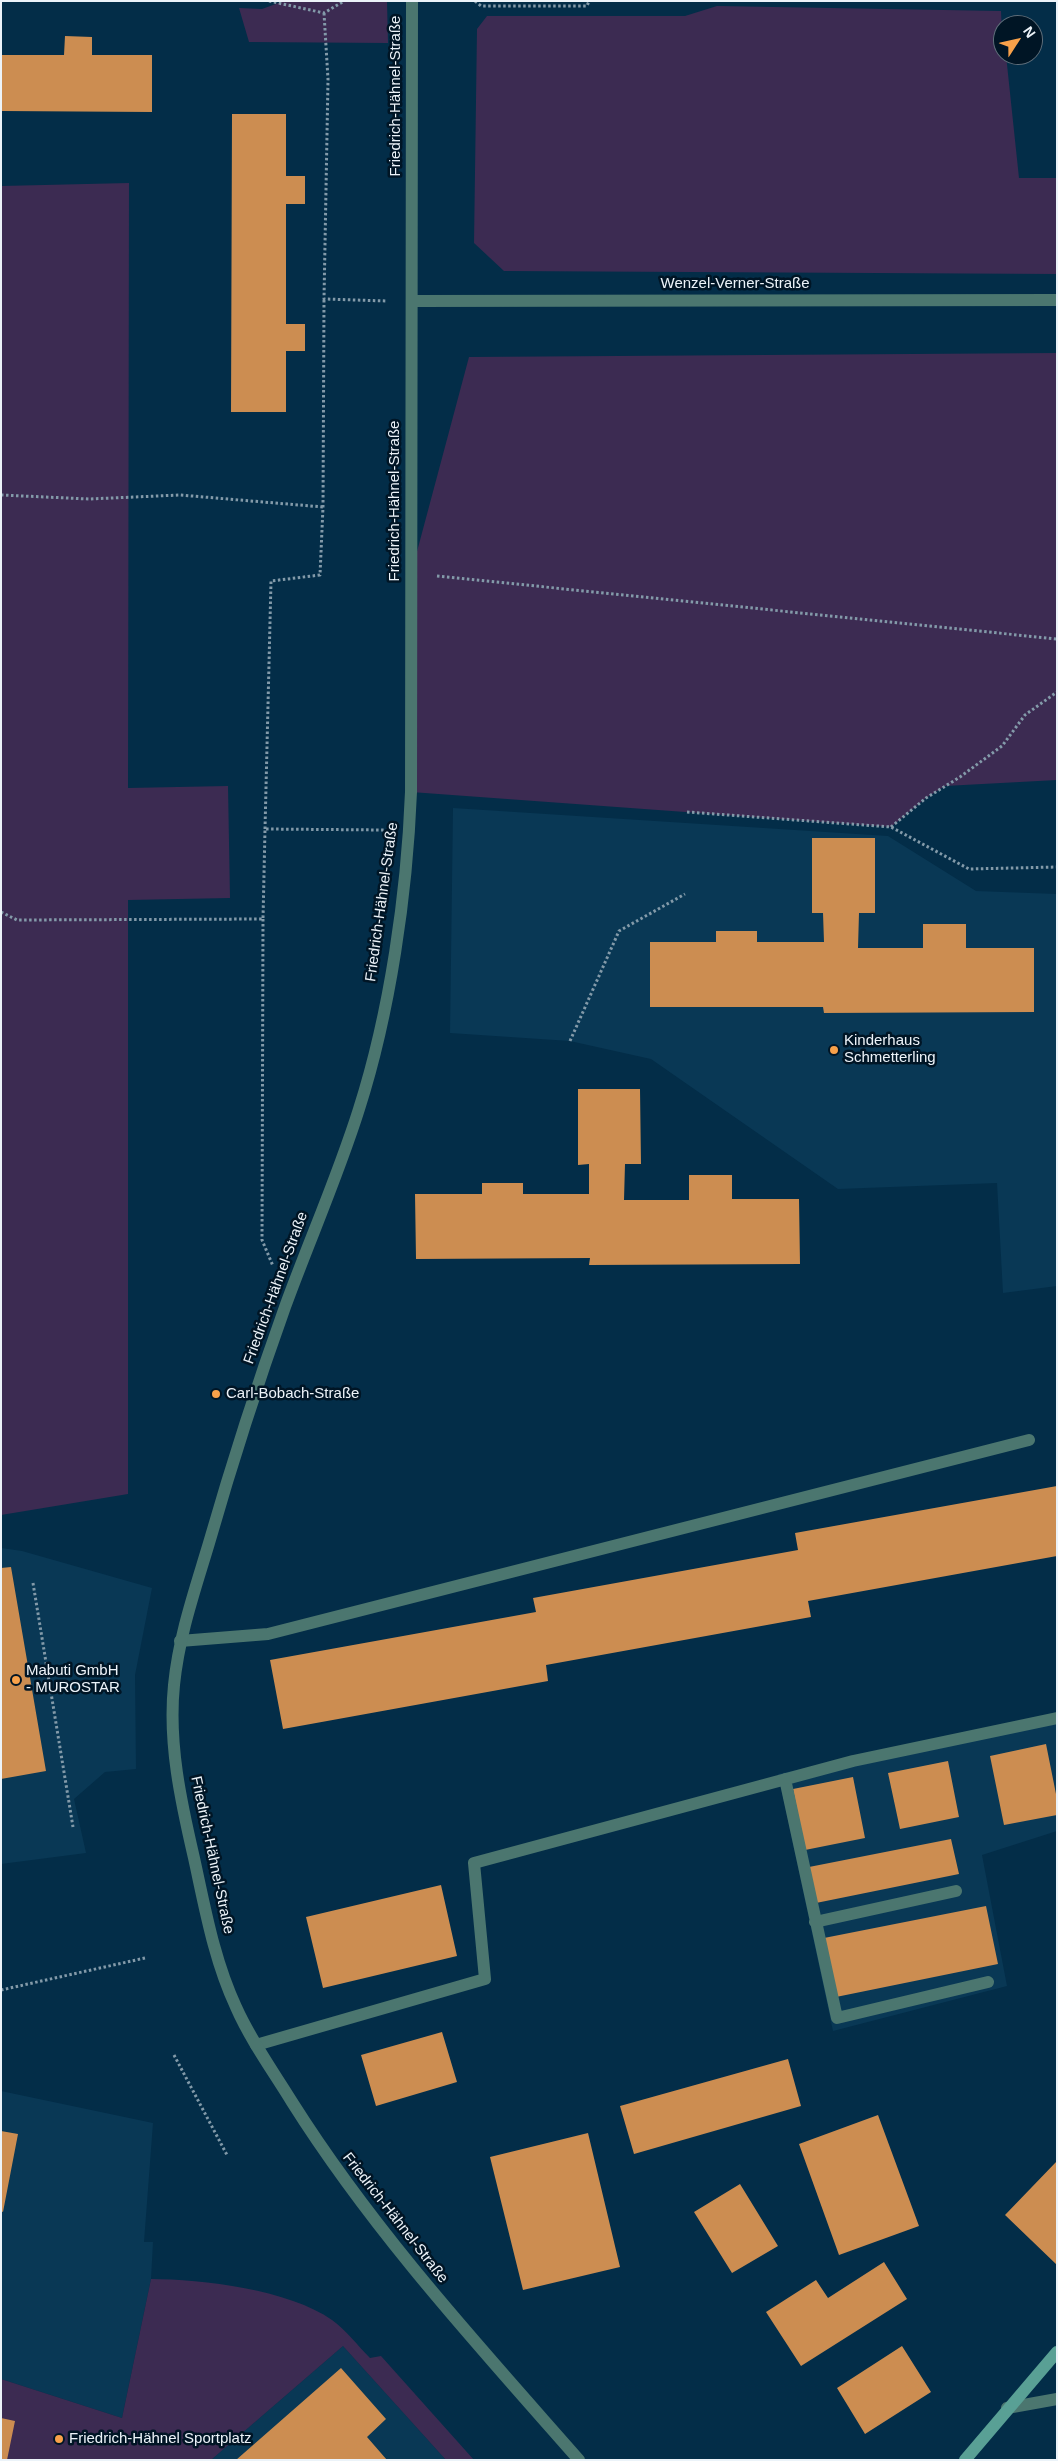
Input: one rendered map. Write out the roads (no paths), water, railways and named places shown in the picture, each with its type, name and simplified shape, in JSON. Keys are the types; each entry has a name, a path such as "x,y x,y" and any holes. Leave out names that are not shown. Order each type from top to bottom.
{"street":[{"name":"Friedrich-Hähnel-Straße","path":"412,1 413,301 410,830 395,943 380,1023 366,1083 330,1189 288,1300 242,1431 180,1641 174,1691 174,1747 182,1808 218,1963 236,2008 256,2045 328,2159 422,2281 579,2460"},
{"name":"Wenzel-Verner-Straße","path":"413,301 1057,300"},
{"path":"180,1641 268,1634 1029,1440"},
{"path":"256,2045 485,1980 474,1863 854,1761 1057,1718"},
{"path":"785,1779 837,2018 988,1982"},
{"path":"815,1922 956,1891"},
{"path":"965,2460 1007,2408 1057,2352"},
{"path":"1007,2408 1057,2400"}],"place":[{"name":"Kinderhaus Schmetterling","path":"834,1050"},
{"name":"Carl-Bobach-Straße","path":"216,1394"},
{"name":"Mabuti GmbH - MUROSTAR","path":"16,1680"},
{"name":"Friedrich-Hähnel Sportplatz","path":"59,2439"}]}
